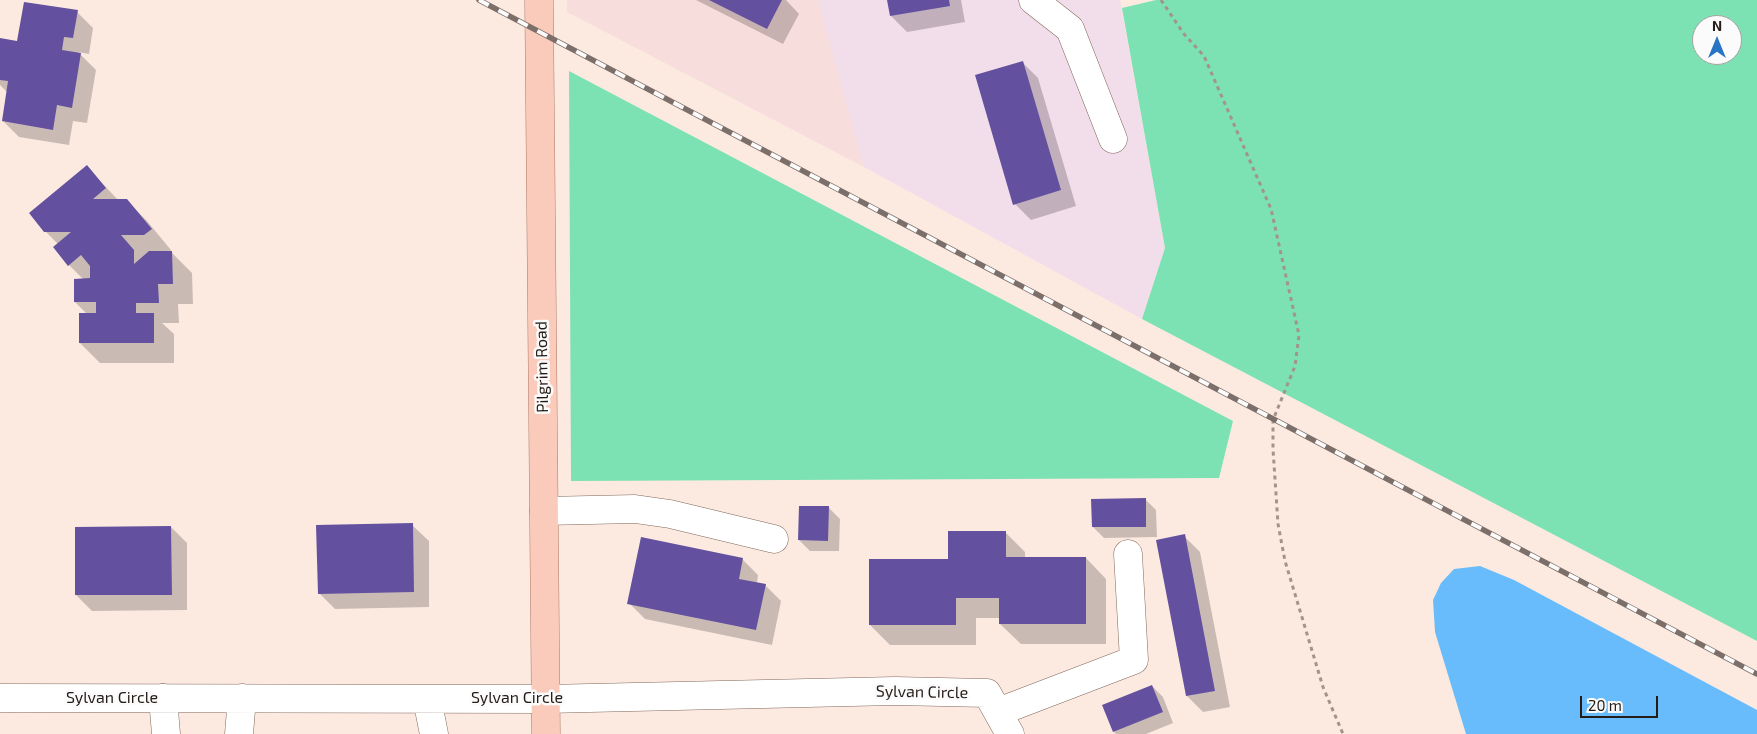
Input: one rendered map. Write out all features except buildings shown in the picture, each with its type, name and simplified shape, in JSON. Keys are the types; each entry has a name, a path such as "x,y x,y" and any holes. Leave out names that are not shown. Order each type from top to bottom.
{"main road":[{"name":"Pilgrim Road","path":"539,0 546,734"}],"street":[{"path":"1033,0 1070,29 1113,139"},
{"path":"544,511 635,509 670,514 774,539"},
{"path":"1004,723 1134,660 1128,554"},
{"name":"Sylvan Circle","path":"0,698 546,698 895,691 987,693 1004,723"},
{"path":"163,698 166,734"},
{"path":"239,734 242,698"},
{"path":"428,698 434,734"}],"path":[{"path":"1161,0 1184,34 1204,56 1271,209 1299,335 1295,366 1273,420 1278,524 1285,561 1323,687 1343,734"}],"shaded area":[{"path":"567,0 818,0 864,167 567,12"},
{"path":"818,0 1120,0 1165,248 1142,319 864,167"}],"green space":[{"path":"1156,0 1757,0 1757,641 1142,319 1165,248 1122,8"},
{"path":"569,71 1233,421 1219,478 571,481"}],"water":[{"path":"1480,566 1514,580 1757,710 1757,734 1466,734 1435,632 1433,600 1441,583 1454,569"}],"railway":[{"path":"479,0 1757,674"}]}
